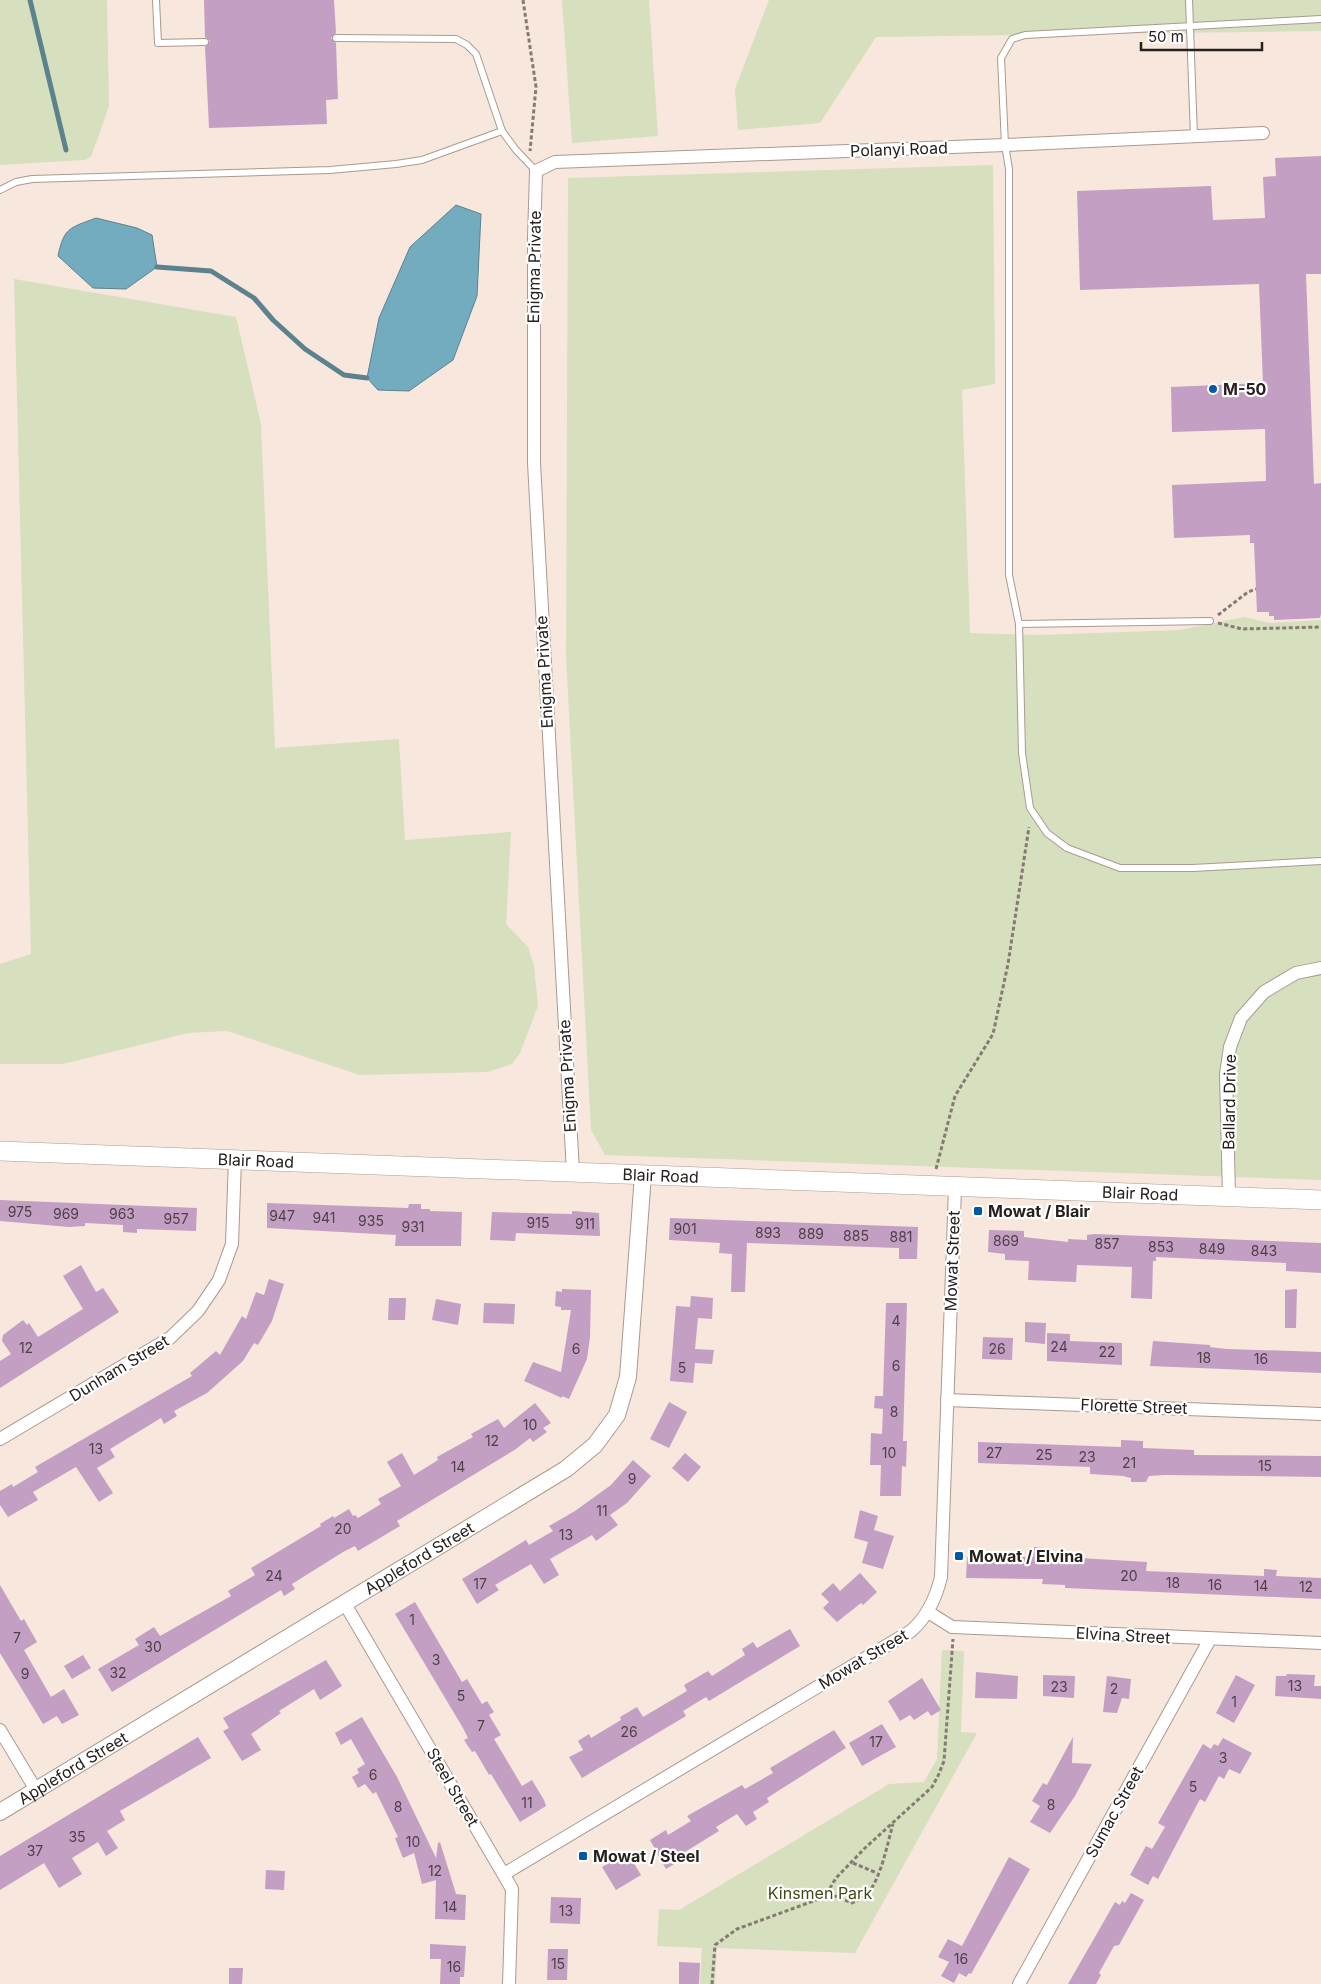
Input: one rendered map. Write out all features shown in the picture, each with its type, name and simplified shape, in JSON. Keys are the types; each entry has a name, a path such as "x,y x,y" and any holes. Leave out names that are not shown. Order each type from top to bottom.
{"main road":[{"name":"Blair Road","path":"0,1151 955,1188 1321,1200"}],"street":[{"name":"Polanyi Road","path":"536,171 555,162 1263,133"},
{"name":"Enigma Private","path":"536,171 534,463 573,1172"},
{"name":"Ballard Drive","path":"1229,1196 1226,1074 1230,1047 1241,1018 1264,992 1296,973 1321,968"},
{"name":"Dunham Street","path":"0,1439 170,1338 198,1311 219,1280 232,1244 235,1159"},
{"name":"Appleford Street","path":"0,1812 566,1469 595,1445 617,1415 628,1377 642,1175"},
{"name":"Mowat Street","path":"504,1874 911,1631 928,1612 937,1594 941,1577 955,1188"},
{"name":"Florette Street","path":"947,1400 1321,1414"},
{"name":"Steel Street","path":"345,1604 512,1889 509,1984"},
{"name":"Elvina Street","path":"928,1612 954,1627 1321,1643"},
{"name":"Sumac Street","path":"1019,1984 1210,1639"},
{"path":"0,1730 36,1790"}],"lane":[{"path":"156,0 158,43 205,42"},
{"path":"1189,0 1194,137"},
{"path":"1321,19 1024,35 1012,39 1001,58 1005,145 1009,169 1009,575 1019,624 1022,753 1030,808 1047,833 1067,848 1120,868 1193,868 1321,861"},
{"path":"336,38 456,39 467,45 476,54 502,131 516,150 536,171"},
{"path":"0,190 16,182 32,179 282,172 396,164 422,160 502,131"},
{"path":"1019,624 1210,621"}],"path":[{"path":"524,0 536,87 530,152 536,171"},
{"path":"1210,621 1256,588"},
{"path":"1210,621 1242,629 1321,627"},
{"path":"932,1187 955,1096 993,1034 1008,964 1029,836 1030,808"},
{"path":"712,1984 715,1944 737,1929 819,1899 827,1893 836,1878 932,1787 944,1761 954,1627"},
{"path":"827,1893 852,1903 864,1897 870,1891 893,1823"},
{"path":"852,1863 877,1874"}],"green space":[{"path":"0,0 107,0 109,106 91,157 84,160 0,165"},
{"path":"562,0 649,0 658,136 572,143"},
{"path":"769,0 1321,0 1321,31 876,37 820,123 738,130 735,89"},
{"path":"993,165 995,384 962,390 970,633 1039,635 1180,630 1244,617 1270,623 1321,620 1321,1180 605,1155 591,1130 566,656 568,178"},
{"path":"14,279 236,317 261,424 275,748 399,739 405,840 511,832 506,924 528,947 534,965 538,1006 520,1053 512,1064 487,1072 360,1075 227,1031 188,1033 63,1064 0,1064 0,964 31,954"},
{"name":"Kinsmen Park","path":"942,1650 964,1651 961,1732 977,1733 855,1953 717,1948 715,1984 700,1984 702,1948 657,1946 659,1909 679,1910 889,1784 924,1782 937,1759"}],"water":[{"path":"456,205 481,214 477,296 453,360 409,391 378,390 367,378 379,318 410,247"},
{"path":"96,218 137,228 152,235 157,267 126,289 93,288 58,256 63,239 70,230"}],"building":[{"path":"204,0 334,0 336,33 331,38 336,43 338,99 326,100 327,124 209,128 205,47 210,41 205,37"},
{"name":"M-50","path":"1321,156 1321,274 1306,274 1314,484 1321,483 1321,614 1320,618 1274,620 1274,616 1269,616 1269,612 1257,612 1254,543 1250,543 1250,535 1174,538 1172,485 1266,481 1265,429 1172,432 1171,387 1263,383 1259,284 1080,290 1077,191 1211,186 1213,220 1265,218 1263,177 1276,176 1275,158"},
{"path":"0,1200 197,1208 196,1231 137,1229 137,1233 123,1232 123,1225 85,1223 85,1226 69,1227 0,1221"},
{"path":"267,1203 408,1208 409,1204 421,1204 421,1209 430,1209 430,1211 462,1212 461,1246 395,1246 396,1235 267,1228"},
{"path":"572,1211 599,1213 600,1236 516,1233 515,1241 490,1240 492,1212 572,1214"},
{"path":"670,1218 918,1227 917,1259 899,1259 899,1248 747,1243 745,1292 731,1292 732,1254 719,1253 720,1243 669,1240"},
{"path":"989,1230 1024,1231 1024,1237 1068,1242 1068,1239 1087,1240 1087,1235 1094,1234 1321,1243 1321,1273 1286,1271 1286,1263 1156,1257 1156,1261 1153,1261 1152,1299 1131,1298 1132,1267 1077,1265 1076,1282 1028,1280 1029,1261 1005,1260 1005,1254 988,1252"},
{"path":"81,1265 96,1292 103,1288 119,1312 0,1388 0,1361 11,1354 2,1341 3,1335 23,1320 27,1325 29,1323 38,1337 83,1309 63,1276"},
{"path":"269,1279 284,1284 272,1321 258,1345 254,1343 243,1361 207,1393 174,1411 177,1416 164,1424 161,1418 110,1449 115,1457 97,1468 113,1493 99,1502 76,1467 33,1492 38,1500 8,1517 0,1505 0,1491 12,1484 13,1487 38,1472 35,1467 192,1376 190,1373 216,1351 220,1355 242,1316 246,1319 256,1292 264,1295"},
{"path":"562,1289 591,1290 590,1337 587,1359 569,1399 562,1396 562,1398 524,1381 533,1362 561,1372 571,1310 561,1310 561,1307 555,1306 556,1291 562,1292"},
{"path":"1297,1289 1296,1328 1285,1328 1285,1290"},
{"path":"691,1296 713,1298 712,1319 698,1318 695,1349 714,1350 712,1364 695,1363 693,1383 670,1381 676,1306 690,1307"},
{"path":"389,1298 406,1298 405,1320 388,1320"},
{"path":"436,1299 461,1304 458,1325 432,1320"},
{"path":"484,1303 515,1304 514,1324 483,1323"},
{"path":"886,1303 907,1303 903,1441 907,1441 906,1467 902,1466 901,1496 880,1496 881,1465 870,1465 871,1433 882,1434 883,1409 874,1408 875,1396 883,1396"},
{"path":"1025,1322 1046,1323 1045,1344 1025,1342"},
{"path":"1047,1333 1070,1334 1070,1341 1122,1343 1122,1365 1047,1361"},
{"path":"983,1337 1013,1338 1012,1360 982,1359"},
{"path":"1153,1341 1210,1345 1210,1347 1227,1349 1321,1352 1321,1373 1150,1366"},
{"path":"669,1402 687,1412 669,1448 650,1439"},
{"path":"535,1403 551,1423 543,1428 547,1432 533,1442 530,1438 516,1449 397,1521 400,1526 358,1551 355,1546 343,1552 292,1584 295,1589 284,1596 281,1590 112,1692 98,1669 139,1645 135,1639 154,1627 160,1636 231,1596 228,1591 255,1575 251,1568 321,1526 320,1524 333,1516 334,1518 349,1509 353,1516 355,1515 358,1518 381,1504 378,1499 401,1486 387,1462 402,1453 414,1475 438,1460 437,1457 473,1437 471,1434 498,1419 504,1428"},
{"path":"1121,1440 1143,1441 1143,1448 1194,1450 1194,1455 1321,1456 1321,1477 1165,1475 1149,1476 1146,1482 1131,1482 1131,1478 1123,1476 1090,1474 1090,1467 978,1463 978,1442 1121,1447"},
{"path":"685,1453 701,1467 688,1482 672,1468"},
{"path":"633,1460 651,1476 627,1503 610,1515 618,1525 596,1541 592,1535 550,1559 559,1575 544,1584 531,1564 495,1585 499,1590 477,1604 462,1579 526,1540 529,1545 553,1531 549,1526 575,1511 611,1485"},
{"path":"860,1510 878,1516 874,1530 894,1536 883,1569 862,1563 868,1542 854,1538"},
{"path":"1034,1547 1046,1548 1046,1556 1147,1562 1146,1571 1264,1576 1264,1569 1277,1570 1276,1576 1321,1578 1321,1599 1065,1588 1065,1585 1042,1584 1043,1579 966,1578 967,1557 1033,1557"},
{"path":"860,1573 877,1592 863,1605 861,1603 837,1622 823,1608 829,1602 821,1594 833,1583 840,1591"},
{"path":"0,1585 21,1621 24,1619 37,1642 24,1650 51,1697 64,1689 79,1715 62,1724 57,1716 43,1724 0,1653"},
{"path":"415,1602 462,1682 467,1679 482,1704 487,1701 494,1712 489,1715 501,1735 494,1739 522,1786 532,1780 544,1800 546,1806 520,1822 491,1774 489,1775 475,1751 472,1752 464,1740 468,1738 463,1728 395,1614"},
{"path":"790,1629 800,1646 709,1701 706,1697 683,1711 686,1716 582,1778 569,1757 583,1750 578,1741 589,1734 591,1738 621,1720 620,1717 637,1707 643,1717 687,1691 684,1685 708,1671 712,1676 745,1655 742,1649 753,1642 757,1648"},
{"path":"83,1655 91,1668 72,1679 64,1666"},
{"path":"326,1660 342,1686 320,1700 314,1689 279,1711 281,1713 251,1734 261,1750 242,1761 223,1731 229,1728 223,1718"},
{"path":"976,1672 1018,1676 1017,1699 975,1698"},
{"path":"1287,1674 1315,1675 1314,1686 1321,1686 1321,1699 1275,1696 1276,1676 1286,1676"},
{"path":"1043,1675 1075,1676 1074,1698 1043,1696"},
{"path":"1236,1675 1255,1685 1234,1723 1216,1713"},
{"path":"1107,1676 1131,1679 1129,1699 1122,1698 1117,1713 1103,1712"},
{"path":"922,1678 941,1710 931,1716 928,1711 914,1720 910,1715 900,1721 888,1701"},
{"path":"362,1717 397,1777 436,1858 438,1843 440,1842 456,1894 466,1895 465,1920 435,1919 436,1880 422,1884 414,1853 403,1858 395,1838 398,1837 376,1792 373,1794 365,1784 358,1788 352,1777 359,1773 357,1769 365,1764 351,1739 341,1745 335,1733"},
{"path":"882,1724 896,1747 862,1766 849,1743"},
{"path":"834,1730 846,1748 767,1798 769,1802 753,1812 757,1819 746,1826 737,1814 716,1827 719,1831 680,1855 683,1859 666,1869 650,1840 666,1830 668,1835 691,1821 687,1816 742,1785 745,1789 773,1773 770,1768"},
{"path":"198,1737 211,1758 120,1811 125,1820 107,1831 118,1848 106,1856 98,1842 72,1858 82,1874 59,1888 44,1863 0,1890 0,1856"},
{"path":"1073,1737 1072,1763 1092,1764 1075,1796 1050,1833 1030,1822 1040,1806 1032,1801 1043,1783 1047,1785"},
{"path":"1223,1738 1252,1753 1240,1774 1229,1769 1224,1779 1219,1776 1205,1802 1200,1799 1158,1879 1153,1876 1148,1885 1130,1875 1146,1846 1152,1849 1165,1827 1158,1823 1203,1744 1211,1749 1214,1744 1218,1746"},
{"path":"627,1852 641,1875 616,1890 602,1867"},
{"path":"1009,1857 1030,1869 971,1974 969,1973 966,1977 959,1973 954,1983 941,1976 949,1962 938,1957 948,1939 962,1946"},
{"path":"266,1870 285,1871 284,1890 265,1889"},
{"path":"1131,1893 1144,1900 1119,1945 1114,1946 1099,1973 1101,1975 1096,1984 1068,1984 1115,1902 1120,1905 1122,1901 1125,1903"},
{"path":"551,1897 581,1898 580,1924 550,1923"},
{"path":"430,1944 466,1946 464,1977 460,1977 460,1984 440,1984 441,1959 430,1959"},
{"path":"548,1949 568,1949 567,1980 547,1980"},
{"path":"679,1962 700,1963 699,1984 679,1984"},
{"path":"229,1968 243,1968 242,1984 229,1984"}],"waterway":[{"path":"30,0 66,150"},
{"path":"157,267 211,271 254,298 273,320 305,349 344,375 367,378"}],"place":[{"name":"M-50","path":"1213,389"},
{"name":"Mowat / Blair","path":"978,1211"},
{"name":"Mowat / Elvina","path":"959,1556"},
{"name":"Mowat / Steel","path":"583,1856"}]}
